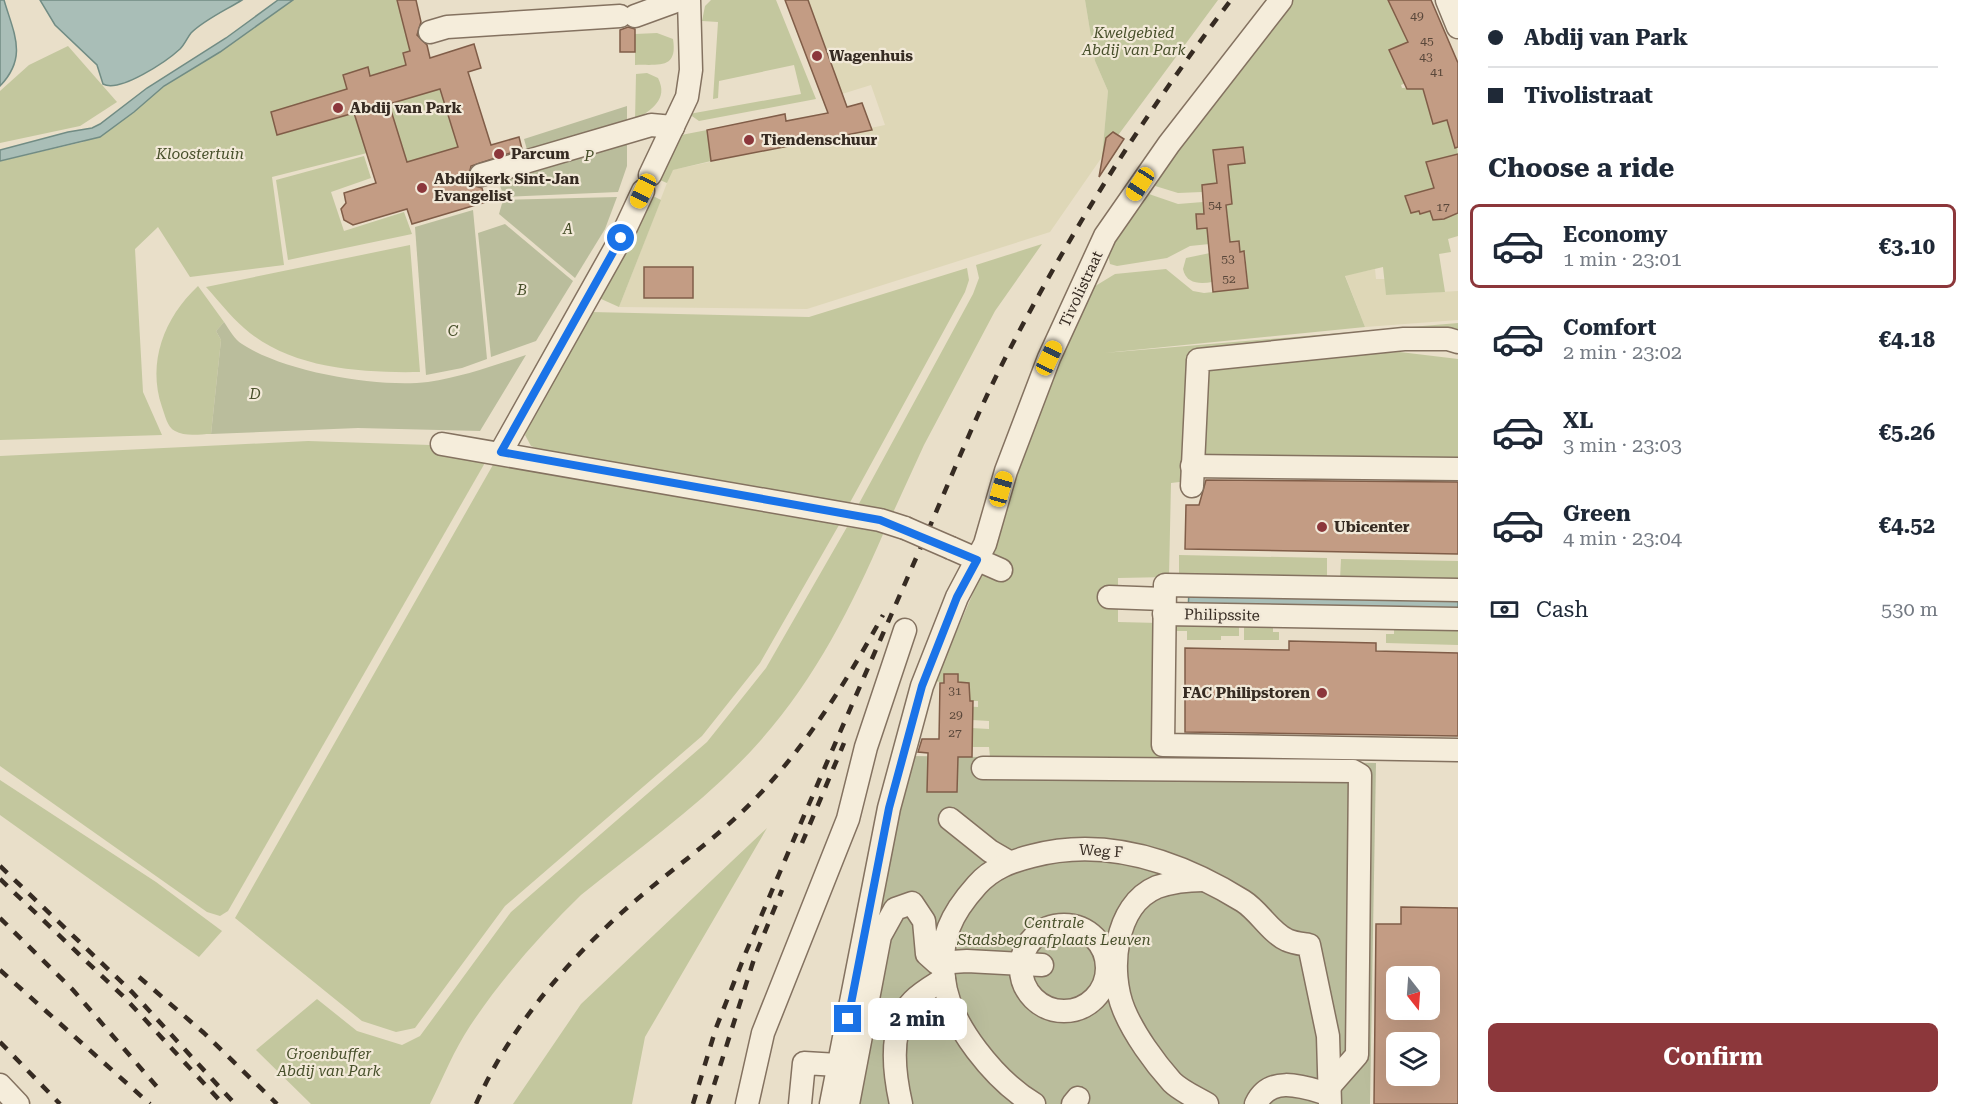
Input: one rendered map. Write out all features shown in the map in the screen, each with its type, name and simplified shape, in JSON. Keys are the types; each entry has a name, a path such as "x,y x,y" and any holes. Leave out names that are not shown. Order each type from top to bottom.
{"street":[{"path":"575,0 594,17"},
{"path":"430,32 447,27 627,16 679,0"},
{"path":"501,452 621,238 687,97 692,70 689,0"},
{"name":"Tivolistraat","path":"831,1104 832,1065 889,808 922,686 957,597 985,543 1006,471 1049,358 1106,236 1169,144 1281,0"},
{"path":"1447,0 1458,27"},
{"path":"481,175 651,125 673,127"},
{"path":"1458,342 1448,339 1404,339 1198,360 1192,476 1458,469"},
{"path":"442,444 501,452 880,520 1001,570"},
{"name":"Philipssite","path":"1458,590 1165,585 1164,607 1458,619"},
{"path":"1110,597 1164,607 1164,745 1458,750"},
{"path":"747,1104 763,1034 848,819 873,724 905,630"},
{"path":"983,768 1353,771 1360,775 1357,1055 1329,1095 1291,1084 1275,1086 1256,1104"},
{"path":"950,819 990,851 1009,862"},
{"name":"Weg F","path":"1034,1104 987,1065 957,1017 944,971 946,927 982,879 1009,862 1045,852 1088,848 1125,851 1159,860 1246,903 1287,940 1310,945 1328,1036 1329,1095"},
{"path":"1203,880 1184,880 1156,888 1140,899 1125,921 1116,952 1118,989 1123,1009 1136,1032 1174,1084 1207,1104"},
{"path":"848,1104 880,936 894,909 912,903 924,921 927,954 944,971"},
{"path":"901,1104 895,1068 900,1026 911,1002 944,971 967,961 1031,964"},
{"path":"800,1104 804,1063 832,1065"},
{"path":"805,1104 832,1065"},
{"path":"0,1085 18,1104"}],"shaded area":[{"path":"808,0 1085,0 1095,61 1108,91 1102,157 1050,232 807,309 619,307 672,170 885,125 871,85 842,94"},
{"path":"1375,269 1376,279 1385,279 1386,295 1458,291 1458,320 1365,327 1345,275"}],"green space":[{"name":"Kloostertuin","path":"293,0 397,0 410,51 403,53 406,65 370,76 367,67 344,75 347,89 271,113 278,135 354,113 367,153 272,177 284,265 190,277 158,227 135,249 143,392 162,435 0,440 0,161 83,142 134,112 164,86 220,52"},
{"path":"711,0 776,0 816,99 699,121 689,114 801,94 794,65 719,81 718,98 713,99 718,22 702,21 705,6"},
{"name":"Kwelgebied Abdij van Park","path":"1085,0 1218,0 1102,157 1108,91 1095,61"},
{"path":"1287,0 1390,0 1396,18 1418,38 1389,50 1398,69 1428,74 1401,85 1402,88 1429,87 1432,124 1447,120 1454,145 1457,145 1458,154 1426,163 1429,172 1446,184 1405,196 1411,213 1419,211 1421,214 1430,211 1433,220 1458,213 1458,236 1448,239 1451,252 1439,254 1445,292 1386,295 1383,267 1345,276 1365,327 1104,353 1458,323 1458,342 1198,360 1188,481 1171,483 1169,577 1118,578 1118,622 1159,623 1164,760 990,757 989,747 972,747 971,728 989,729 989,721 972,720 958,706 978,707 978,701 970,701 969,683 958,682 944,674 944,683 935,681 971,598 1057,364 1092,288 1115,274 1166,269 1193,291 1204,293 1248,288 1245,252 1240,252 1239,241 1190,246 1167,258 1117,266 1110,264 1108,254 1146,193 1178,204 1203,202 1207,214 1196,215 1228,226 1226,205 1232,204 1229,182 1202,185 1202,192 1178,193 1152,185"},
{"path":"657,33 673,39 674,49 669,61 658,65 635,65 635,34"},
{"path":"68,46 117,102 80,126 0,143 0,91 29,65"},
{"path":"647,73 658,78 661,86 660,98 635,121 636,74"},
{"path":"440,89 458,147 407,162 389,104"},
{"name":"P","path":"627,106 627,166 618,192 504,197 496,174 531,164 524,139"},
{"path":"707,130 711,161 673,170 667,183 655,178 676,136"},
{"path":"364,156 371,178 331,192 344,231 404,212 412,234 288,260 276,180"},
{"path":"649,194 661,200 619,307 599,298"},
{"name":"A","path":"617,197 605,229 575,278 499,214 503,200"},
{"name":"C","path":"473,210 487,359 462,368 426,375 415,227"},
{"name":"B","path":"505,224 573,281 536,341 491,357 478,233"},
{"path":"1042,244 995,311 924,445 891,517 856,509 973,294 979,278 976,265"},
{"path":"410,245 420,372 374,371 327,366 283,352 262,342 244,328 206,287"},
{"path":"1210,253 1212,282 1198,283 1187,278 1183,269 1186,258"},
{"path":"967,268 969,280 965,292 847,508 546,452 531,446 525,435 531,417 591,312 809,317"},
{"path":"198,286 224,322 216,331 221,340 211,434 188,435 175,431 168,424 158,390 158,357 168,326 176,312"},
{"name":"D","path":"224,322 239,342 282,363 332,376 384,383 441,380 526,355 480,431 358,428 211,434 221,340 216,331"},
{"path":"1400,352 1458,359 1458,461 1202,457 1206,363"},
{"path":"308,441 430,445 486,461 228,911 220,916 207,912 0,766 0,456"},
{"path":"494,463 839,525 760,663 702,736 505,906 415,1028 396,1032 362,1021 235,918"},
{"name":"Groenbuffer Abdij van Park","path":"847,527 884,532 831,641 780,717 741,762 720,782 581,895 536,941 508,974 464,1035 430,1104 311,1104 256,1050 317,999 357,1031 402,1045 420,1036 511,912 707,742 766,668"},
{"path":"1179,555 1327,558 1327,580 1179,578"},
{"path":"1341,559 1458,561 1458,582 1340,580"},
{"path":"1171,622 1239,622 1239,636 1221,636 1221,640 1187,640 1187,631 1171,631"},
{"path":"1244,622 1273,622 1273,632 1279,632 1279,640 1244,640"},
{"path":"1394,625 1458,627 1458,645 1386,643 1386,634 1394,634"},
{"name":"Centrale Stadsbegraafplaats Leuven","path":"912,756 1376,763 1370,1104 839,1104"},
{"path":"0,780 156,882 222,931 199,957 0,815"},
{"path":"767,828 645,1037 632,1104 513,1104 581,1004"}],"water":[{"path":"0,0 4,0 15,35 16,55 9,75 0,86"},
{"path":"40,0 242,0 196,28 180,49 165,61 131,80 111,86 103,84 97,65 55,25"},
{"path":"278,0 293,0 220,52 164,86 100,137 0,161 0,150 92,128 100,124 147,88 226,38"},
{"path":"1189,591 1458,594 1458,614 1188,611"}],"building":[{"path":"397,0 416,0 421,22 417,35 427,45 430,58 474,44 481,68 468,72 491,145 519,137 522,149 471,166 468,179 472,185 482,188 486,202 412,224 407,209 353,225 344,220 341,209 346,203 344,193 376,183 354,113 277,135 271,112 347,89 343,75 368,67 370,76 406,65 403,53 410,51","holes":["440,89 458,147 407,162 389,104"]},
{"path":"785,0 808,0 847,107 862,103 872,130 711,161 707,130 785,114 786,121 828,113"},
{"path":"1388,0 1431,0 1458,63 1458,147 1455,148 1447,120 1433,124 1423,89 1407,89 1389,50 1408,42"},
{"path":"628,27 635,29 635,52 620,52 620,30"},
{"path":"1113,132 1124,139 1099,177 1106,138"},
{"path":"1243,147 1245,163 1228,165 1232,204 1226,205 1230,242 1239,241 1240,252 1244,251 1248,288 1213,292 1207,228 1197,229 1196,214 1204,214 1202,185 1217,183 1213,150"},
{"path":"1458,154 1458,213 1444,219 1433,220 1430,211 1420,214 1419,211 1411,213 1405,196 1434,188 1426,162"},
{"path":"644,267 693,267 693,298 644,298"},
{"name":"Ubicenter","path":"1206,480 1458,482 1458,554 1185,549 1186,505 1199,505"},
{"name":"FAC Philipstoren","path":"1289,641 1376,643 1376,651 1458,653 1458,736 1185,732 1185,648 1289,650"},
{"path":"944,674 958,674 958,682 969,683 970,701 973,701 972,757 958,757 957,792 927,792 928,753 918,752 922,739 939,739 940,683 944,683"},
{"path":"1401,907 1458,908 1458,1104 1374,1104 1376,924 1401,924"}],"railway":[{"path":"693,1104 716,1028 746,952 986,397 1036,300 1087,211 1142,125 1231,0"},
{"path":"476,1104 505,1048 541,997 562,973 628,907 708,842 753,801 791,758 840,689 883,615"},
{"path":"802,843 844,743"},
{"path":"0,866 132,992 235,1104"},
{"path":"0,879 126,999 223,1104"},
{"path":"708,1104 755,956 782,890"},
{"path":"0,918 73,990 158,1088"},
{"path":"0,970 150,1104"},
{"path":"139,977 204,1033 277,1104"},
{"path":"0,1042 60,1104"}],"place":[{"name":"Wagenhuis","path":"817,56"},
{"name":"Abdij van Park","path":"338,108"},
{"name":"Tiendenschuur","path":"749,140"},
{"name":"Parcum","path":"499,154"},
{"name":"Abdijkerk Sint-Jan Evangelist","path":"422,188"},
{"name":"Ubicenter","path":"1322,527"},
{"name":"FAC Philipstoren","path":"1322,693"}],"route":[{"path":"621,238 501,452 880,520 977,560 957,597 922,686 889,808 848,1019"}]}
